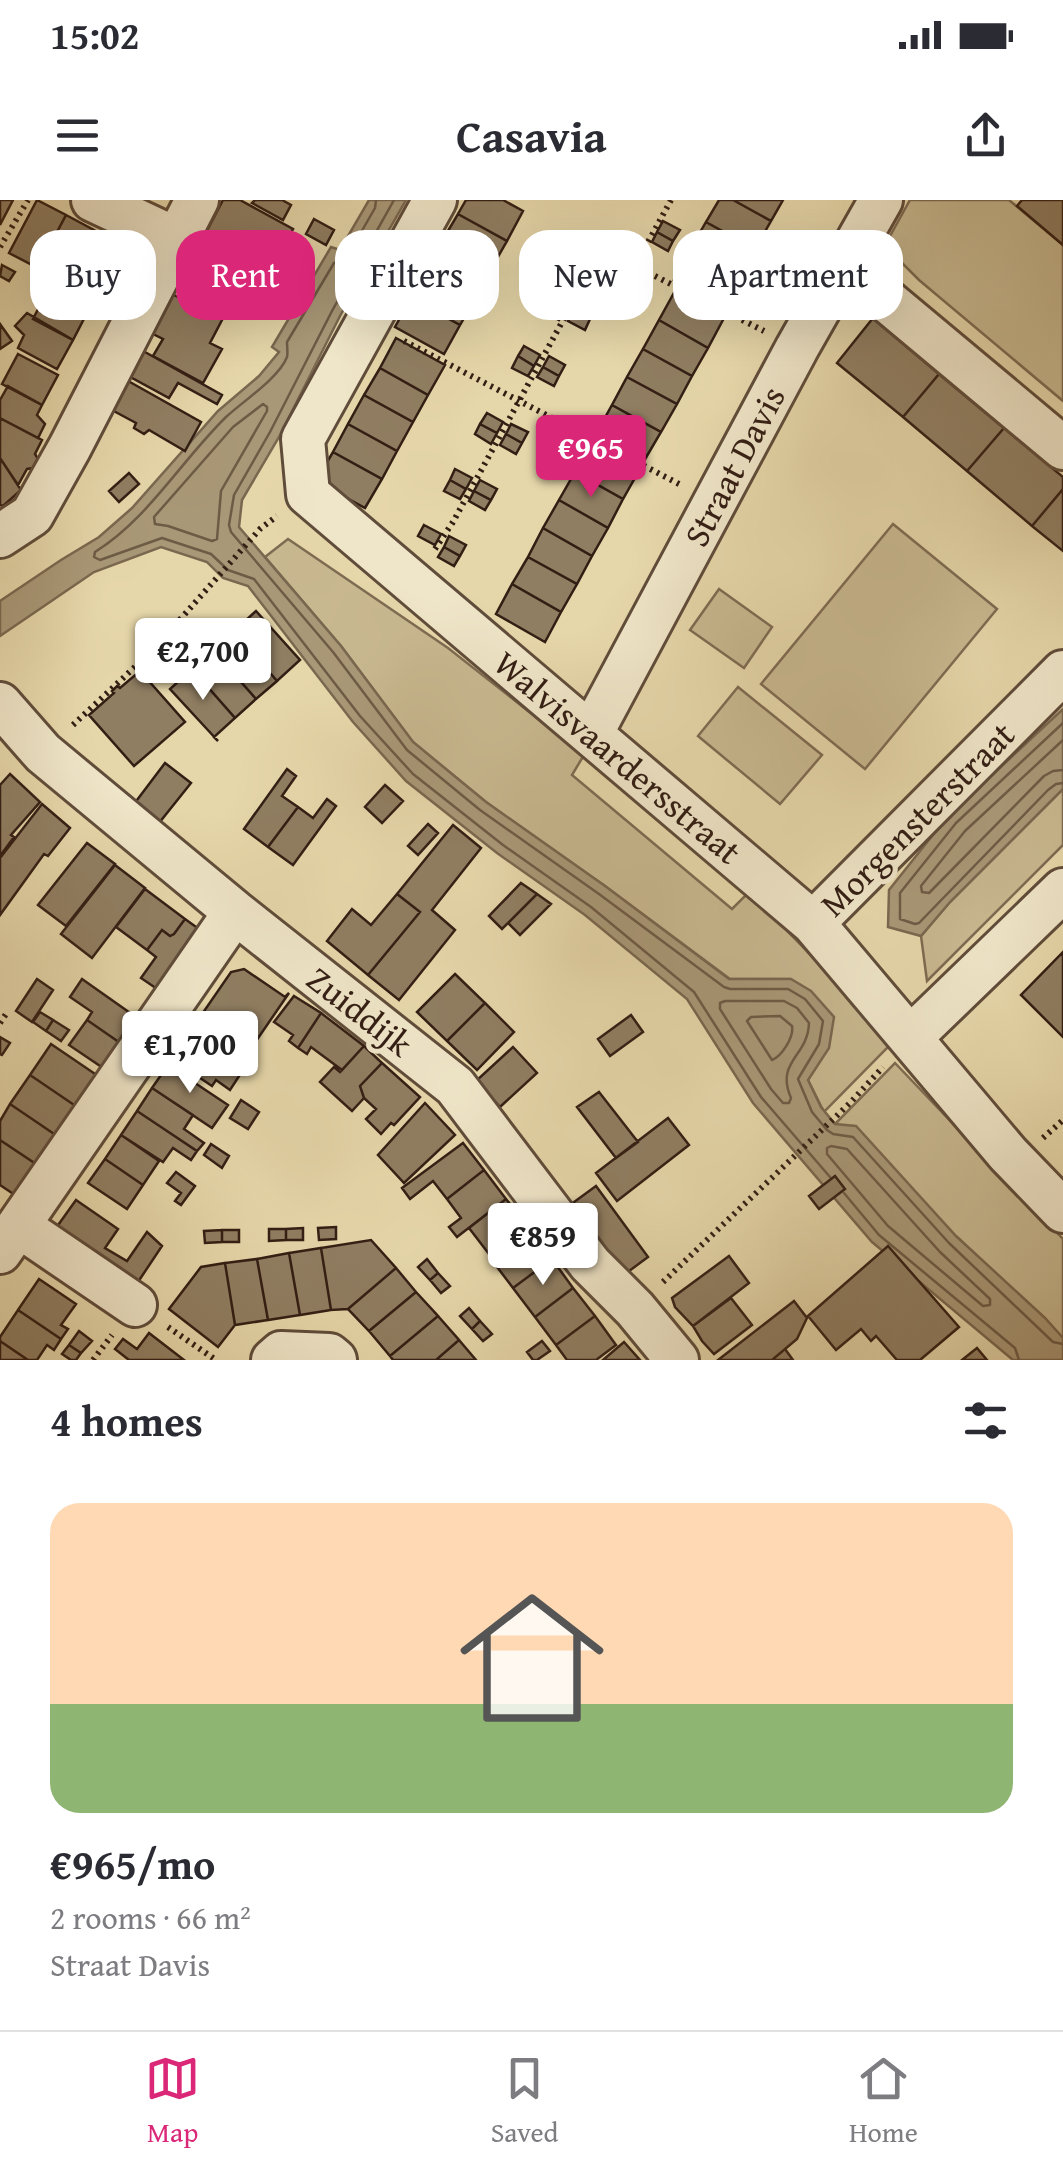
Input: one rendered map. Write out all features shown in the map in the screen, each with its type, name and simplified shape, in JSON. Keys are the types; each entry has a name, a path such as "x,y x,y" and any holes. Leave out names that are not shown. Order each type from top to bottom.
{"street":[{"path":"0,536 32,515 176,239 94,200"},
{"path":"181,230 197,200"},
{"path":"368,322 435,200"},
{"name":"Straat Davis","path":"864,230 881,200"},
{"path":"903,314 1063,448"},
{"name":"Straat Davis","path":"591,734 812,320"},
{"name":"Walvisvaardersstraat","path":"368,322 303,439 308,494 813,922 1008,1154 1063,1210"},
{"name":"Morgensterstraat","path":"813,922 1063,672"},
{"name":"Zuiddijk","path":"0,704 43,753 455,1086 590,1264 635,1309 677,1360"},
{"path":"911,1037 1063,890"},
{"path":"135,1305 10,1239 235,912"},
{"path":"273,1360 282,1353 330,1355 335,1360"}],"path":[{"path":"0,247 28,200"},
{"path":"671,200 635,266 796,348"},
{"path":"414,584 563,320"},
{"path":"368,322 716,503"},
{"path":"43,753 154,649 260,529"},
{"path":"0,1023 8,1011"},
{"path":"635,1309 850,1103"},
{"path":"135,1305 216,1360"}],"shaded area":[{"path":"910,200 1009,200 1063,245 1063,401 903,264 903,230 893,230"},
{"path":"893,524 997,609 865,769 761,684"},
{"path":"288,539 448,648 584,755 572,775 732,909 749,892 849,994 891,1044 824,1112 808,1080 828,1048 790,979 730,979 486,802 413,742 341,646 265,557"},
{"path":"719,589 772,627 744,668 690,630"},
{"path":"738,687 822,755 780,804 698,736"},
{"path":"1063,789 1063,845 927,981 921,936"},
{"path":"895,1063 1063,1239 1063,1338 835,1124"}],"water":[{"path":"369,200 406,200 389,230 352,230"},
{"path":"331,247 335,248 338,320 279,437 242,500 239,527 341,646 413,742 486,802 729,979 791,979 811,991 834,1017 829,1048 808,1080 821,1107 835,1124 856,1126 956,1236 1045,1318 1063,1338 1063,1360 1013,1360 872,1242 753,1103 687,999 585,915 497,853 406,781 353,722 248,586 223,578 207,562 161,547 94,572 0,636 0,601 99,537 132,508 218,411 259,376 279,352 272,347 288,320 315,320 315,274"},
{"path":"1063,709 1063,789 921,936 888,927 889,890 948,816"}],"building":[{"path":"0,200 13,200 0,225"},
{"path":"37,200 66,215 58,230 30,230 30,264 9,253"},
{"path":"223,200 240,200 293,229 292,230 207,230"},
{"path":"282,200 291,205 283,220 252,203"},
{"path":"466,200 503,200 523,211 507,241 499,237 499,230 487,230 458,214"},
{"path":"719,200 733,200 771,221 766,230 721,230 706,222"},
{"path":"733,200 783,200 771,221"},
{"path":"1022,200 1063,200 1063,245 1017,206"},
{"path":"458,214 487,230 449,230"},
{"path":"66,215 94,230 58,230"},
{"path":"314,219 334,230 326,245 315,239 315,230 308,230"},
{"path":"663,221 680,230 673,230 673,241 657,232"},
{"path":"706,222 721,230 701,230"},
{"path":"657,232 673,241 668,251 653,240"},
{"path":"499,237 507,241 499,255"},
{"path":"2,265 15,272 9,281 0,276"},
{"path":"172,294 176,296 176,320 222,320 210,343 222,349 203,383 153,356 163,339 151,333"},
{"path":"673,295 673,320 723,320 708,348 659,320"},
{"path":"27,313 30,320 39,320 73,340 57,369 18,348 24,335 15,326"},
{"path":"35,320 83,320 73,340"},
{"path":"399,320 451,320 460,325 444,354 395,327"},
{"path":"569,320 590,320 585,330"},
{"path":"659,320 708,348 692,376 643,349"},
{"path":"875,320 939,374 903,417 837,363"},
{"path":"0,324 12,341 0,349"},
{"path":"396,338 445,365 428,395 380,368"},
{"path":"524,346 540,355 534,366 518,356"},
{"path":"136,347 222,395 217,404 178,383 169,398 123,373"},
{"path":"643,349 692,376 677,404 627,377"},
{"path":"18,354 58,375 42,405 2,384"},
{"path":"518,356 534,366 528,376 512,368"},
{"path":"549,356 565,365 559,376 543,367"},
{"path":"543,367 559,376 554,386 537,377"},
{"path":"380,368 428,395 413,422 364,395"},
{"path":"939,374 1004,428 967,471 903,417"},
{"path":"121,377 201,422 185,451 149,430 144,434 134,428 136,423 110,409"},
{"path":"627,377 677,404 661,432 612,405"},
{"path":"8,386 42,405 37,415 45,424 38,438 0,418 0,400"},
{"path":"364,395 413,422 397,451 348,424"},
{"path":"612,405 661,432 644,461 596,434"},
{"path":"487,413 503,422 497,433 480,424"},
{"path":"0,418 42,440 35,454 38,459 18,485 0,458"},
{"path":"348,424 397,451 382,479 333,452"},
{"path":"480,424 497,433 491,444 475,434"},
{"path":"511,424 528,432 522,443 506,434"},
{"path":"1004,428 1063,477 1063,489 1032,526 967,471"},
{"path":"506,434 522,443 516,454 500,445"},
{"path":"591,443 640,469 623,499 575,472"},
{"path":"333,452 382,479 365,508 316,481"},
{"path":"0,458 21,490 3,506 0,505"},
{"path":"455,469 472,478 466,489 450,480"},
{"path":"575,472 623,499 608,528 559,500"},
{"path":"129,473 139,484 119,502 109,491"},
{"path":"450,480 466,489 460,499 444,491"},
{"path":"480,480 497,489 491,500 474,491"},
{"path":"1063,489 1063,551 1032,526"},
{"path":"474,491 491,500 485,510 469,501"},
{"path":"559,500 608,528 592,556 543,528"},
{"path":"424,525 441,534 435,545 418,536"},
{"path":"543,528 592,556 577,584 528,557"},
{"path":"449,536 466,545 460,556 444,547"},
{"path":"444,547 460,556 454,566 438,557"},
{"path":"528,557 577,584 561,612 512,584"},
{"path":"512,584 561,612 545,642 496,614"},
{"path":"256,611 300,660 277,681 234,631"},
{"path":"234,631 277,681 256,699 213,650"},
{"path":"213,650 256,699 235,718 192,669"},
{"path":"192,669 235,718 214,737 170,689"},
{"path":"140,671 185,722 134,766 89,715 117,686 120,688"},
{"path":"165,763 191,783 159,823 134,804"},
{"path":"287,769 296,776 282,796 298,807 268,847 244,829"},
{"path":"10,774 40,802 11,835 14,837 0,856 0,785"},
{"path":"385,785 403,801 382,823 365,807"},
{"path":"327,799 336,806 293,865 268,847 298,807 313,818"},
{"path":"42,804 70,828 48,856 44,854 0,915 0,858"},
{"path":"428,824 438,833 418,855 408,846"},
{"path":"453,825 481,848 432,910 455,930 399,1000 368,975 420,912 397,894"},
{"path":"87,843 115,864 66,926 38,905"},
{"path":"115,865 145,888 92,958 61,934"},
{"path":"521,883 537,894 502,929 489,916"},
{"path":"145,889 185,919 170,936 162,930 147,950 116,927"},
{"path":"397,894 420,912 368,975 327,941 352,909 371,925"},
{"path":"537,894 551,904 520,935 508,923"},
{"path":"185,919 199,929 163,993 141,978 156,957 147,950 162,930 170,936"},
{"path":"1063,952 1063,1037 1021,995"},
{"path":"244,969 285,997 289,993 241,1063 232,1057 230,1061 189,1033 231,972"},
{"path":"455,974 485,1003 447,1041 417,1012"},
{"path":"37,979 53,990 32,1022 16,1011"},
{"path":"82,979 143,1022 126,1047 87,1020 92,1012 70,997"},
{"path":"294,996 321,1013 298,1048 289,1041 293,1035 274,1022"},
{"path":"485,1003 514,1032 477,1070 447,1041"},
{"path":"40,1012 53,1020 46,1031 33,1022"},
{"path":"321,1013 364,1046 342,1070 311,1047 307,1054 298,1048"},
{"path":"631,1015 643,1032 610,1056 598,1039"},
{"path":"53,1020 69,1030 61,1041 46,1031"},
{"path":"87,1020 126,1047 109,1072 69,1045"},
{"path":"189,1033 245,1067 230,1090 216,1080 212,1086 172,1059"},
{"path":"0,1037 10,1043 2,1055 0,1054"},
{"path":"51,1044 104,1080 83,1111 30,1075"},
{"path":"364,1046 382,1063 360,1086 364,1098 352,1111 320,1082 334,1067 340,1072"},
{"path":"513,1047 537,1073 500,1107 476,1081"},
{"path":"382,1063 420,1097 381,1134 366,1119 376,1109 364,1098 360,1086"},
{"path":"168,1065 228,1105 212,1128 152,1088"},
{"path":"30,1075 83,1111 63,1140 10,1104"},
{"path":"152,1088 193,1115 184,1129 204,1143 197,1151 137,1111"},
{"path":"599,1092 638,1142 616,1158 577,1107"},
{"path":"241,1100 259,1112 248,1129 230,1118"},
{"path":"425,1103 455,1135 404,1183 378,1155"},
{"path":"10,1104 63,1140 42,1168 0,1140 0,1121"},
{"path":"137,1111 197,1151 191,1160 173,1148 163,1162 121,1135"},
{"path":"668,1118 689,1145 617,1201 596,1173"},
{"path":"121,1135 159,1161 143,1185 105,1159"},
{"path":"0,1140 42,1168 21,1199 0,1185"},
{"path":"463,1143 484,1170 447,1199 433,1181 410,1199 402,1188"},
{"path":"211,1144 229,1156 222,1168 204,1155"},
{"path":"105,1159 143,1185 127,1209 88,1183"},
{"path":"484,1170 506,1199 457,1237 449,1227 461,1218 447,1199"},
{"path":"176,1172 195,1186 181,1205 175,1201 181,1193 167,1183"},
{"path":"835,1176 845,1189 819,1209 809,1196"},
{"path":"596,1186 648,1257 621,1277 570,1205"},
{"path":"506,1199 527,1225 489,1254 469,1228"},
{"path":"76,1200 118,1229 105,1248 127,1261 147,1232 162,1246 136,1285 56,1228"},
{"path":"336,1227 336,1239 319,1240 318,1228"},
{"path":"303,1228 303,1240 286,1240 286,1229"},
{"path":"269,1229 286,1229 286,1240 269,1241"},
{"path":"222,1230 222,1242 205,1243 204,1231"},
{"path":"222,1230 239,1230 239,1242 222,1242"},
{"path":"530,1230 552,1259 513,1288 491,1259"},
{"path":"371,1240 396,1268 348,1309 331,1310 321,1248"},
{"path":"888,1246 959,1327 920,1360 897,1360 876,1336 871,1341 861,1329 836,1350 808,1316"},
{"path":"321,1248 331,1310 300,1315 289,1253"},
{"path":"289,1253 300,1315 268,1320 257,1259"},
{"path":"729,1256 749,1283 693,1326 672,1298"},
{"path":"257,1259 268,1320 235,1325 225,1263"},
{"path":"427,1259 438,1273 430,1280 418,1267"},
{"path":"552,1259 573,1288 535,1317 513,1288"},
{"path":"225,1263 235,1325 218,1347 169,1309 201,1267"},
{"path":"396,1268 416,1292 369,1331 348,1309"},
{"path":"438,1273 450,1286 441,1293 430,1280"},
{"path":"39,1279 76,1304 61,1325 68,1329 61,1339 18,1310"},
{"path":"573,1288 595,1316 556,1345 535,1317"},
{"path":"416,1292 438,1316 390,1356 369,1331"},
{"path":"731,1298 752,1325 714,1354 693,1326"},
{"path":"794,1301 807,1318 797,1339 772,1360 718,1360"},
{"path":"469,1308 480,1321 472,1329 460,1316"},
{"path":"18,1310 61,1339 54,1350 47,1345 37,1360 28,1360 0,1341"},
{"path":"438,1316 459,1340 436,1360 393,1360 390,1356"},
{"path":"595,1316 616,1345 596,1360 567,1360 556,1345"},
{"path":"480,1321 492,1334 483,1341 472,1329"},
{"path":"79,1331 92,1341 81,1353 69,1345"},
{"path":"149,1333 184,1360 129,1360 115,1349 123,1339 137,1349"},
{"path":"459,1340 476,1360 436,1360"},
{"path":"0,1341 28,1360 0,1360"},
{"path":"542,1341 550,1351 533,1360 527,1352"},
{"path":"624,1342 640,1360 603,1360"},
{"path":"69,1345 81,1353 76,1360 62,1354"},
{"path":"977,1348 987,1360 962,1360"},
{"path":"785,1349 793,1360 772,1360"}]}
